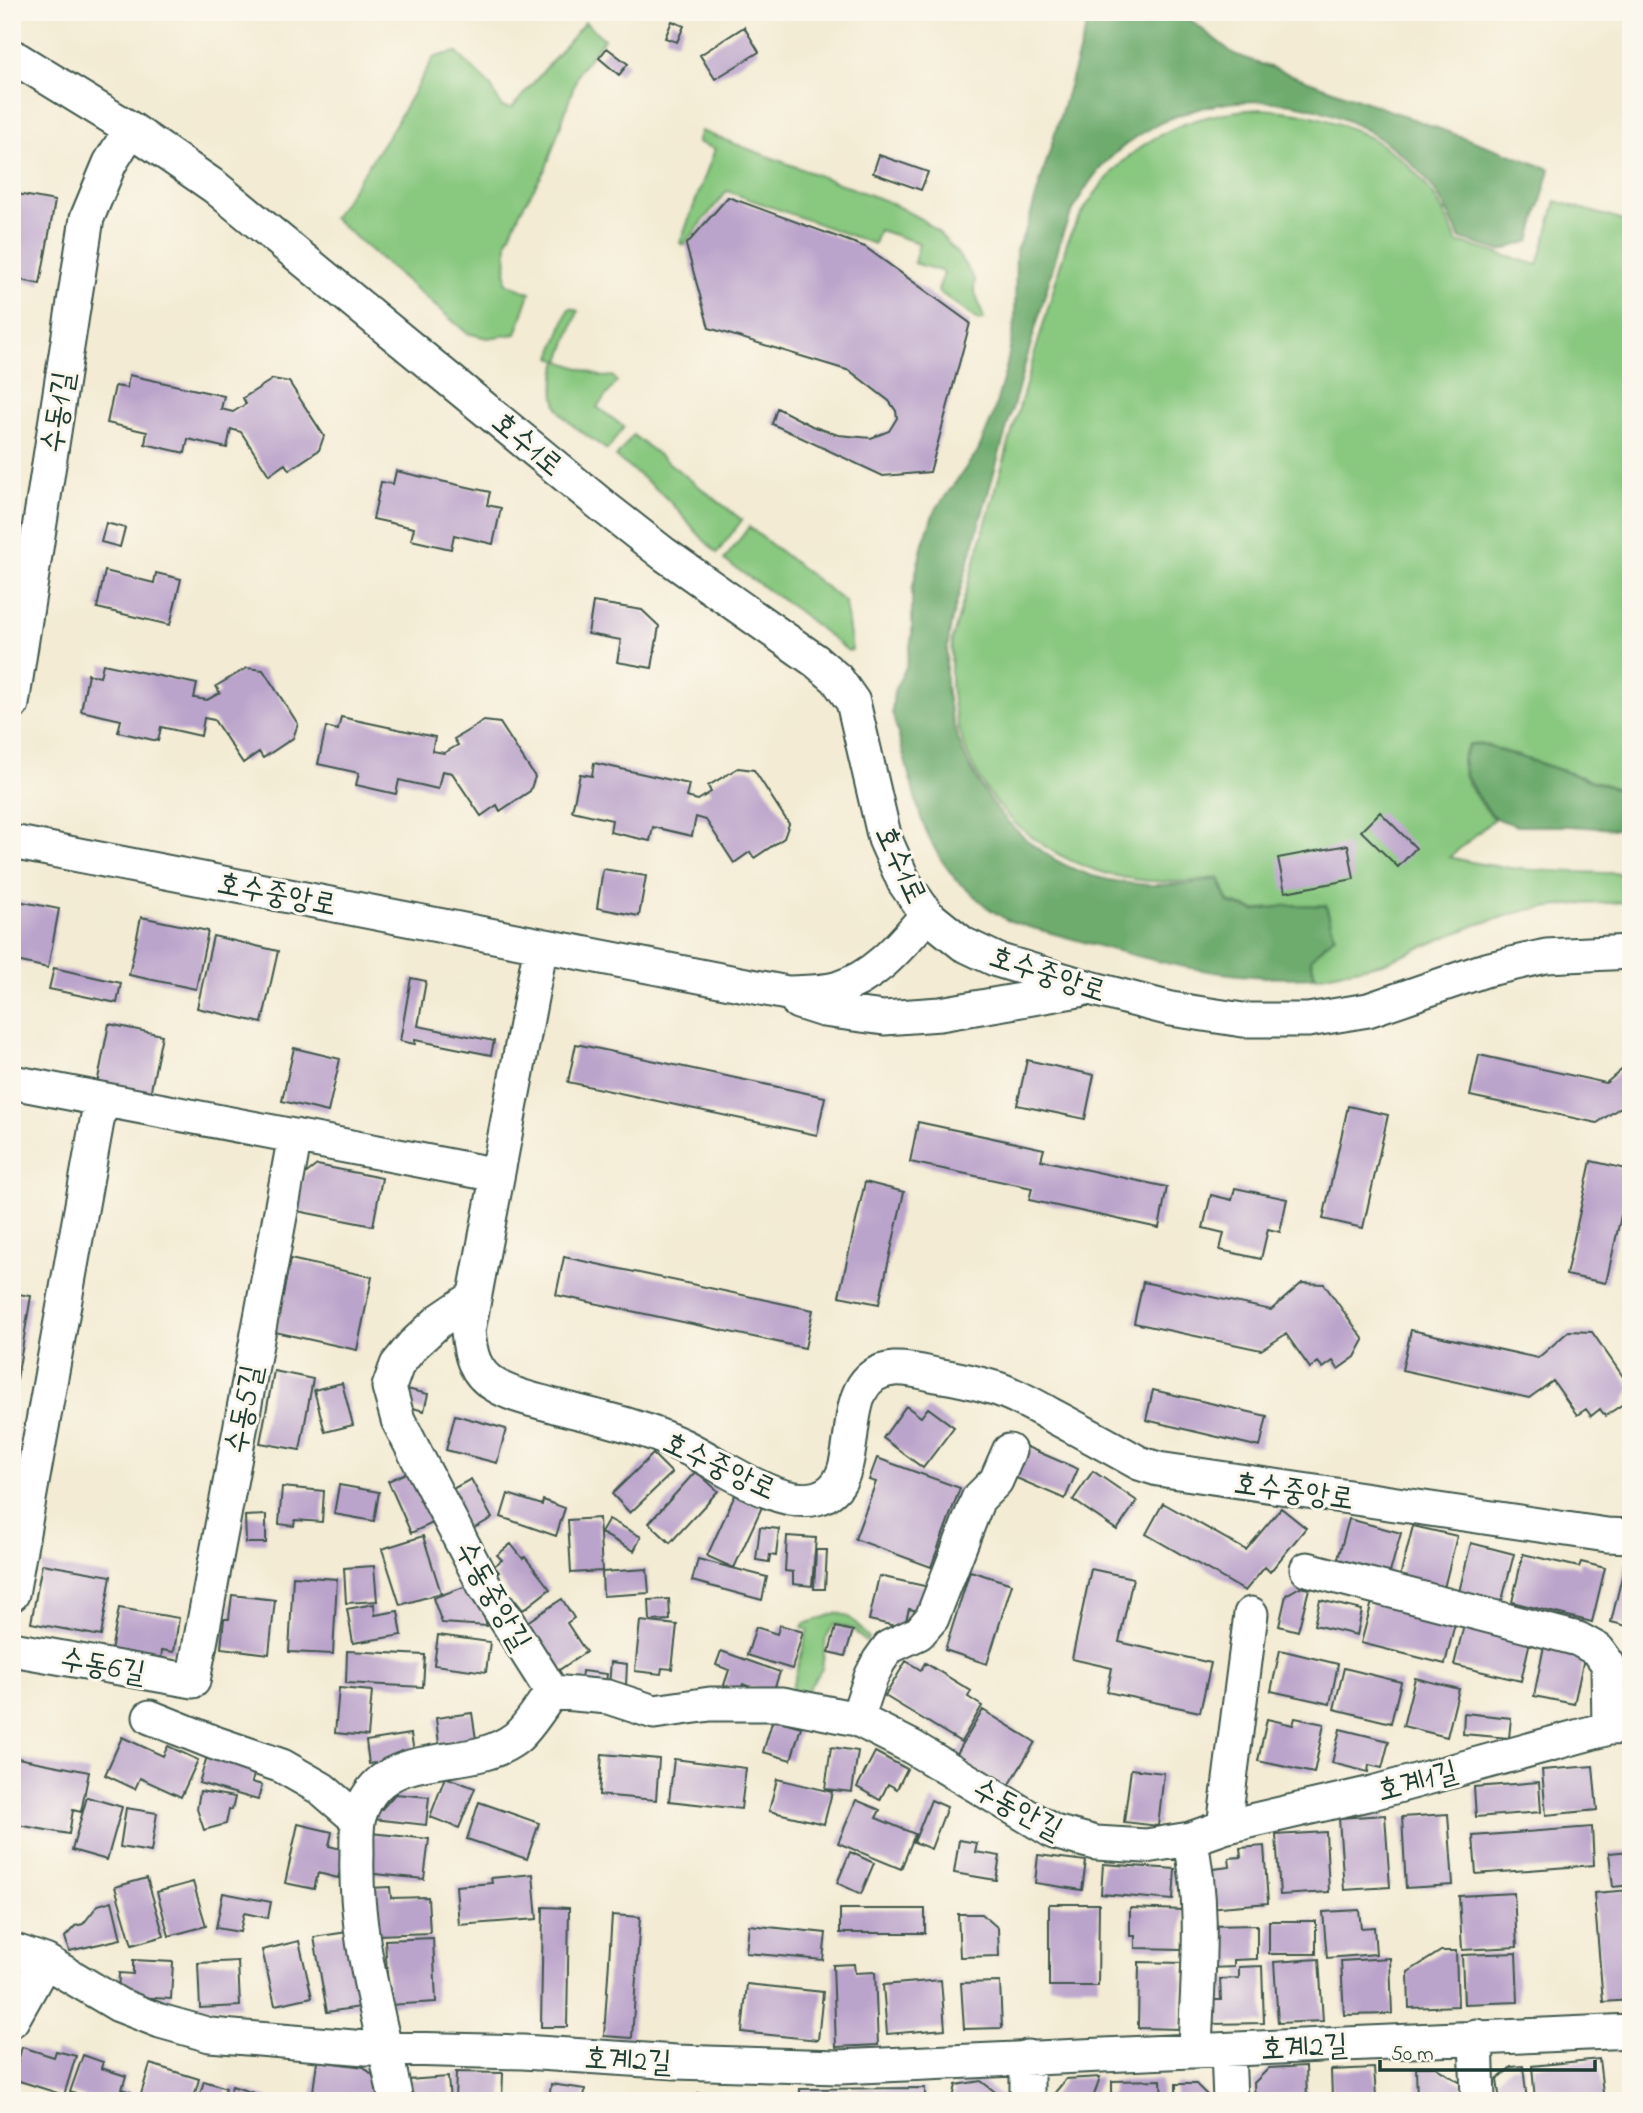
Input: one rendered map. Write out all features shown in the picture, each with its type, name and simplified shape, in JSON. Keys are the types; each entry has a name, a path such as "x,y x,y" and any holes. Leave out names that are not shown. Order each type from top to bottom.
{"street":[{"name":"호수1로","path":"12,56 131,129 215,187 664,554 816,662 837,680 853,702 885,839 904,882 927,915"},
{"name":"수동1길","path":"12,704 20,602 88,218 110,163 131,129"},
{"name":"호수중앙로","path":"12,842 788,993 833,990 861,980 892,954 927,915 963,944 997,960 1171,1009 1231,1018 1308,1020 1368,1010 1485,970 1546,956 1631,952"},
{"name":"호수중앙로","path":"541,945 468,1331 471,1356 479,1372 494,1385 517,1395 628,1425 680,1444 747,1481 795,1499 816,1499 830,1493 842,1478 858,1395 865,1382 877,1373 894,1369 957,1378 999,1390 1024,1400 1139,1463 1158,1469 1607,1535 1631,1536"},
{"path":"745,986 822,1010 884,1018 940,1014 1090,988"},
{"path":"12,1082 497,1175"},
{"path":"12,1594 101,1099"},
{"name":"수동5길","path":"193,1681 295,1136"},
{"name":"수동중앙길","path":"474,1297 440,1320 413,1345 397,1366 389,1387 398,1420 484,1585 552,1692"},
{"path":"857,1719 870,1677 889,1647 919,1633 932,1618 978,1499 996,1481 1009,1451"},
{"name":"호계1길","path":"1190,1839 1224,1827 1372,1793 1620,1727 1608,1664 1598,1650 1578,1639 1307,1569"},
{"path":"1224,1827 1251,1615"},
{"name":"수동6길","path":"12,1649 193,1681"},
{"path":"396,2101 365,1952 356,1886 358,1820 365,1801 376,1785 389,1774 495,1751 517,1737 552,1692"},
{"name":"수동안길","path":"552,1692 608,1697 654,1712 710,1704 782,1704 857,1719 912,1746 1054,1832 1096,1843 1146,1846 1190,1839"},
{"path":"150,1717 282,1766 322,1789 358,1820"},
{"path":"1190,1839 1197,1870 1199,1928 1195,2051"},
{"name":"호계2길","path":"12,1950 45,1961 119,2004 160,2021 210,2035 386,2048 839,2067 1631,2031"},
{"path":"12,2020 45,1961"},
{"path":"1476,2036 1478,2101"},
{"name":"호계2길","path":"1228,2050 1230,2101"},
{"path":"1027,2057 1027,2101"}],"green space":[{"path":"1091,12 1180,12 1234,54 1550,169 1530,241 1500,251 1460,239 1432,186 1419,171 1385,142 1348,121 1307,107 1265,101 1223,104 1182,114 1143,133 1108,160 1082,194 1063,232 952,619 946,656 946,684 953,721 962,748 989,799 1007,821 1028,841 1076,870 1110,880 1147,885 1218,879 1228,903 1255,911 1289,905 1326,906 1334,936 1310,959 1315,977 1277,978 1205,971 1135,956 1007,920 988,908 956,880 940,858 920,815 892,712 894,691 906,667 912,636 912,590 923,543 934,512 978,451 992,418 1015,323 1016,250 1027,227"},
{"path":"585,22 604,39 579,71 546,168 521,210 507,241 506,283 530,293 516,334 487,338 467,333 333,218 392,130 434,57 456,52 490,85 502,107 512,108"},
{"path":"1261,109 1326,120 1355,130 1381,144 1405,163 1426,185 1443,211 1457,242 1538,265 1556,201 1631,223 1631,793 1480,743 1469,744 1462,758 1465,776 1473,792 1494,819 1450,857 1516,869 1631,874 1631,902 1577,904 1527,910 1476,925 1383,963 1316,977 1311,959 1335,936 1326,905 1289,905 1256,910 1229,902 1219,877 1171,882 1125,878 1082,865 1043,845 1009,817 982,783 963,741 952,694 952,640 1068,239 1102,184 1122,162 1145,144 1169,130 1197,120"},
{"path":"701,131 891,203 921,219 938,232 957,253 975,280 974,289 984,319 979,321 938,291 944,272 914,263 919,243 879,230 874,244 727,191 684,245 680,243 715,149 697,142"},
{"path":"571,308 578,311 560,361 603,377 613,376 617,382 597,407 624,427 607,450 562,415 554,394 558,360 551,357"},
{"path":"633,435 742,520 717,553 664,496 616,457"},
{"path":"749,527 845,602 852,650 848,651 797,610 724,560"},
{"path":"1480,744 1631,794 1631,830 1518,826 1495,818 1476,794 1466,775 1463,759 1469,745"},
{"path":"836,1613 851,1619 869,1639 865,1642 853,1629 834,1624 826,1638 822,1669 804,1695 790,1695 808,1630 802,1628 804,1624"}],"building":[{"path":"672,21 684,26 677,42 665,38"},
{"path":"744,27 759,52 715,79 700,55"},
{"path":"607,48 628,64 619,75 599,58"},
{"path":"879,155 928,172 921,190 873,173"},
{"path":"12,193 55,201 40,284 12,278"},
{"path":"728,197 865,247 970,323 930,472 883,476 772,424 777,408 812,426 838,435 871,438 889,431 897,418 889,401 850,371 709,328 686,245"},
{"path":"129,375 224,396 221,409 233,412 246,404 243,398 273,379 289,382 324,436 319,450 289,470 285,464 269,475 241,432 231,429 227,448 188,439 185,453 145,444 147,432 107,423 115,386 127,388"},
{"path":"396,471 490,492 487,505 501,508 493,544 454,535 451,549 411,540 414,528 373,519 381,482 393,484"},
{"path":"106,523 125,528 120,547 101,542"},
{"path":"105,571 154,583 156,573 181,579 170,625 97,608"},
{"path":"593,602 642,610 659,626 652,668 617,662 621,640 588,634"},
{"path":"103,664 197,684 194,698 207,700 220,693 216,686 247,668 263,670 298,724 293,738 263,758 259,752 243,763 214,720 204,718 201,736 161,727 158,741 118,732 121,720 81,711 88,674 100,677"},
{"path":"341,717 435,737 432,751 444,753 458,745 454,739 484,721 500,723 535,777 530,791 500,811 497,805 481,816 452,773 442,771 438,789 399,780 396,794 356,785 359,773 318,764 326,727 338,730"},
{"path":"594,763 689,784 686,797 698,800 711,792 708,786 738,768 754,770 789,824 784,838 754,858 750,852 734,863 706,820 696,817 692,836 653,827 650,841 610,832 612,820 572,811 580,774 592,776"},
{"path":"1380,812 1416,848 1398,867 1361,831"},
{"path":"1348,845 1354,879 1285,892 1278,858"},
{"path":"603,869 646,876 639,916 597,908"},
{"path":"18,901 59,909 48,968 12,960 12,931"},
{"path":"141,917 208,931 196,989 129,975"},
{"path":"213,936 278,951 262,1023 197,1008"},
{"path":"54,968 121,983 117,1003 49,989"},
{"path":"411,978 426,981 418,1026 494,1041 491,1055 415,1040 415,1044 400,1041"},
{"path":"109,1024 162,1035 150,1095 97,1084"},
{"path":"576,1044 825,1097 817,1135 568,1082"},
{"path":"294,1048 340,1059 328,1112 282,1101"},
{"path":"1479,1055 1606,1083 1631,1062 1631,1120 1621,1107 1597,1123 1470,1096"},
{"path":"1027,1060 1094,1075 1085,1119 1017,1105"},
{"path":"1348,1106 1388,1115 1363,1228 1323,1219"},
{"path":"918,1122 1044,1149 1041,1160 1167,1187 1159,1228 1029,1200 1032,1188 910,1162"},
{"path":"1591,1161 1631,1170 1606,1283 1566,1275"},
{"path":"317,1165 382,1178 373,1226 297,1211 304,1175"},
{"path":"865,1182 904,1192 879,1304 839,1296"},
{"path":"1235,1188 1287,1199 1280,1232 1268,1229 1261,1259 1220,1250 1224,1233 1203,1228 1211,1195 1232,1200"},
{"path":"564,1257 813,1310 805,1348 556,1295"},
{"path":"290,1259 372,1277 357,1350 275,1332"},
{"path":"1143,1282 1271,1310 1302,1283 1324,1284 1364,1340 1355,1357 1338,1369 1333,1361 1323,1368 1318,1362 1310,1368 1286,1334 1261,1350 1134,1323"},
{"path":"12,1293 31,1296 17,1379 12,1378"},
{"path":"1411,1330 1538,1358 1569,1331 1592,1332 1631,1388 1623,1404 1605,1416 1600,1409 1591,1416 1586,1409 1577,1415 1553,1381 1529,1398 1402,1370"},
{"path":"274,1371 313,1379 300,1450 260,1443"},
{"path":"342,1383 353,1425 325,1432 314,1390"},
{"path":"398,1387 428,1394 424,1411 405,1406"},
{"path":"1153,1390 1267,1416 1260,1447 1146,1420"},
{"path":"906,1406 921,1417 928,1408 954,1427 923,1468 883,1438"},
{"path":"455,1415 506,1429 497,1463 446,1450"},
{"path":"1020,1444 1078,1469 1065,1499 1007,1474"},
{"path":"653,1454 672,1473 630,1513 612,1494"},
{"path":"877,1458 960,1488 931,1567 855,1539 876,1482 869,1480"},
{"path":"410,1471 433,1523 411,1533 388,1481"},
{"path":"696,1471 718,1491 670,1543 649,1523"},
{"path":"1093,1471 1137,1501 1117,1530 1073,1500"},
{"path":"471,1479 492,1518 469,1531 447,1492"},
{"path":"339,1485 379,1492 374,1521 334,1514"},
{"path":"282,1487 324,1491 322,1522 295,1520 294,1526 279,1524"},
{"path":"508,1494 542,1505 543,1500 565,1508 556,1536 501,1517"},
{"path":"735,1495 762,1507 734,1568 707,1556"},
{"path":"1163,1503 1246,1550 1281,1508 1306,1528 1270,1572 1265,1567 1245,1591 1146,1534"},
{"path":"266,1515 266,1543 246,1543 245,1516"},
{"path":"599,1518 602,1571 571,1573 568,1520"},
{"path":"609,1519 641,1537 634,1551 601,1533"},
{"path":"1349,1519 1401,1533 1389,1576 1337,1562"},
{"path":"1413,1526 1457,1536 1444,1588 1400,1577"},
{"path":"760,1527 779,1529 776,1556 770,1555 769,1562 756,1560"},
{"path":"423,1536 441,1593 400,1605 382,1549"},
{"path":"787,1536 816,1538 812,1586 793,1584 793,1572 785,1571"},
{"path":"1471,1543 1514,1554 1501,1604 1459,1592"},
{"path":"511,1544 550,1589 523,1610 495,1575 499,1572 494,1566 502,1560 497,1555"},
{"path":"816,1550 827,1550 825,1589 814,1589"},
{"path":"1523,1554 1579,1567 1581,1562 1605,1568 1592,1622 1512,1602"},
{"path":"698,1559 767,1577 762,1600 692,1581"},
{"path":"42,1564 111,1576 101,1636 31,1623"},
{"path":"1625,1564 1631,1566 1631,1627 1611,1622"},
{"path":"374,1566 377,1601 346,1603 344,1568"},
{"path":"647,1569 649,1593 603,1596 602,1572"},
{"path":"1091,1569 1133,1578 1119,1642 1211,1663 1200,1712 1107,1692 1112,1668 1072,1659"},
{"path":"970,1571 1012,1584 987,1664 945,1650"},
{"path":"293,1576 337,1579 333,1654 289,1652"},
{"path":"879,1576 929,1587 923,1612 909,1609 904,1628 869,1620"},
{"path":"472,1584 487,1626 442,1623 433,1598"},
{"path":"1300,1587 1309,1589 1298,1631 1279,1626 1286,1595"},
{"path":"232,1595 275,1600 269,1654 221,1648 224,1619 229,1619"},
{"path":"562,1599 574,1618 567,1623 586,1652 556,1672 524,1624"},
{"path":"669,1599 670,1620 650,1621 649,1600"},
{"path":"1320,1600 1362,1610 1357,1635 1314,1625"},
{"path":"1372,1602 1455,1623 1445,1664 1361,1643"},
{"path":"374,1604 375,1615 398,1611 402,1635 353,1643 347,1609"},
{"path":"119,1608 179,1618 174,1652 162,1650 161,1660 111,1651"},
{"path":"640,1621 677,1625 672,1669 662,1668 661,1674 635,1671"},
{"path":"780,1625 803,1632 792,1669 747,1655 756,1627 777,1634"},
{"path":"1464,1625 1530,1641 1521,1681 1454,1665"},
{"path":"836,1627 853,1631 845,1656 829,1652"},
{"path":"438,1635 490,1642 486,1672 434,1665"},
{"path":"1544,1646 1585,1654 1574,1704 1534,1696"},
{"path":"1280,1650 1338,1664 1330,1704 1271,1691"},
{"path":"347,1651 425,1655 423,1687 346,1683"},
{"path":"721,1651 780,1672 772,1695 743,1684 740,1691 724,1685 729,1670 716,1665"},
{"path":"906,1661 921,1670 925,1663 971,1691 968,1697 982,1706 961,1742 885,1696"},
{"path":"611,1662 627,1664 626,1686 609,1685"},
{"path":"1344,1668 1401,1682 1391,1723 1334,1709"},
{"path":"582,1671 607,1674 605,1690 580,1687"},
{"path":"1415,1678 1459,1689 1447,1737 1403,1726"},
{"path":"1624,1681 1631,1681 1631,1714 1626,1714"},
{"path":"339,1688 372,1691 368,1736 335,1733"},
{"path":"983,1710 1035,1742 1007,1789 955,1757"},
{"path":"472,1713 476,1739 439,1744 436,1718"},
{"path":"1464,1713 1511,1718 1509,1738 1463,1734"},
{"path":"1295,1718 1324,1724 1314,1773 1258,1761 1267,1719 1293,1725"},
{"path":"773,1719 801,1727 791,1760 763,1752"},
{"path":"1340,1729 1389,1741 1382,1768 1369,1765 1368,1772 1332,1763"},
{"path":"411,1734 415,1758 369,1764 366,1741"},
{"path":"122,1737 163,1756 168,1746 198,1760 181,1797 140,1778 135,1789 105,1775"},
{"path":"831,1747 858,1751 852,1792 825,1789"},
{"path":"875,1752 907,1769 897,1789 888,1784 880,1800 857,1787"},
{"path":"208,1753 256,1767 252,1782 262,1785 258,1800 199,1783"},
{"path":"602,1754 659,1759 656,1800 599,1795"},
{"path":"12,1757 89,1772 81,1812 73,1810 69,1834 12,1824"},
{"path":"674,1759 746,1768 741,1809 669,1801"},
{"path":"1593,1766 1597,1810 1546,1815 1542,1770"},
{"path":"1131,1769 1164,1773 1158,1826 1124,1822"},
{"path":"445,1777 475,1788 459,1828 430,1817"},
{"path":"777,1779 832,1792 824,1824 769,1811"},
{"path":"1539,1782 1541,1812 1476,1817 1474,1787"},
{"path":"200,1791 235,1797 226,1824 204,1830 197,1809"},
{"path":"395,1794 429,1797 426,1825 373,1819"},
{"path":"87,1797 122,1807 107,1860 72,1850"},
{"path":"856,1800 880,1810 876,1818 915,1834 901,1869 838,1843"},
{"path":"931,1800 947,1807 931,1849 914,1842"},
{"path":"479,1802 539,1823 527,1859 467,1839"},
{"path":"126,1808 157,1813 151,1852 120,1847"},
{"path":"1448,1814 1453,1885 1406,1888 1402,1817"},
{"path":"1385,1815 1390,1887 1344,1890 1339,1818"},
{"path":"298,1824 332,1832 329,1846 345,1850 338,1878 318,1873 314,1889 285,1883"},
{"path":"1592,1827 1594,1865 1476,1874 1473,1836"},
{"path":"1326,1832 1329,1892 1280,1895 1276,1835"},
{"path":"370,1833 429,1839 424,1879 366,1873"},
{"path":"959,1840 977,1843 975,1852 1000,1856 996,1880 954,1873"},
{"path":"1264,1846 1268,1903 1208,1908 1205,1870 1230,1867 1229,1858 1241,1857 1240,1848"},
{"path":"1631,1851 1631,1885 1613,1887 1609,1853"},
{"path":"850,1852 874,1863 861,1894 837,1883"},
{"path":"1038,1855 1086,1861 1082,1890 1035,1883"},
{"path":"1103,1864 1175,1869 1173,1900 1101,1894"},
{"path":"533,1874 537,1919 459,1925 456,1886 492,1883 491,1878"},
{"path":"147,1878 164,1936 132,1945 115,1887"},
{"path":"193,1882 206,1926 169,1936 157,1892"},
{"path":"390,1887 391,1898 428,1897 430,1933 377,1935 368,1888"},
{"path":"1631,1890 1631,1938 1627,1938 1631,2000 1603,2002 1594,1893"},
{"path":"223,1893 271,1902 268,1918 244,1913 240,1932 216,1928"},
{"path":"1514,1893 1517,1947 1462,1950 1459,1896"},
{"path":"112,1901 121,1939 69,1951 65,1937 75,1926 83,1924 98,1905"},
{"path":"1049,1904 1099,1904 1098,1986 1049,1986"},
{"path":"543,1907 569,1908 567,2027 541,2027"},
{"path":"1130,1908 1183,1910 1182,1949 1135,1948 1135,1936 1130,1936"},
{"path":"840,1909 925,1909 925,1933 840,1933"},
{"path":"1359,1910 1361,1928 1374,1927 1376,1954 1327,1958 1323,1912"},
{"path":"958,1914 982,1914 998,1928 999,1956 960,1957"},
{"path":"612,1915 640,1917 632,2038 604,2036"},
{"path":"1269,1921 1316,1921 1316,1954 1269,1954"},
{"path":"749,1925 826,1933 823,1960 746,1953"},
{"path":"1257,1925 1257,1959 1234,1960 1234,1967 1211,1968 1209,1926"},
{"path":"354,1931 367,2006 327,2012 314,1937"},
{"path":"433,1938 436,2002 389,2005 385,1940"},
{"path":"299,1941 312,1997 275,2005 262,1950"},
{"path":"1441,1951 1456,1951 1458,2006 1409,2008 1408,1972"},
{"path":"1516,1953 1518,2002 1464,2004 1462,1955"},
{"path":"1390,1958 1392,2014 1344,2015 1341,1961"},
{"path":"1319,1959 1323,2021 1278,2023 1274,1962"},
{"path":"133,1960 173,1962 171,1999 118,1996 119,1973 133,1974"},
{"path":"238,1961 240,2006 200,2008 198,1963"},
{"path":"1139,1962 1182,1963 1180,2029 1138,2028"},
{"path":"854,1964 855,1973 875,1972 878,2045 836,2047 833,1965"},
{"path":"1262,1966 1264,2023 1211,2024 1210,2000 1221,2000 1220,1979 1239,1978 1239,1967"},
{"path":"941,1980 945,2029 887,2034 883,1985"},
{"path":"1000,1982 1002,2028 964,2029 961,1983"},
{"path":"747,1984 823,1992 818,2040 742,2032"},
{"path":"22,2047 54,2057 56,2051 76,2056 64,2095 13,2079"},
{"path":"83,2055 103,2062 101,2068 126,2076 122,2089 131,2092 127,2101 95,2101 70,2092"},
{"path":"1599,2059 1604,2101 1535,2101 1532,2066"},
{"path":"317,2061 364,2067 383,2085 382,2101 312,2099"},
{"path":"150,2064 199,2079 193,2101 139,2101"},
{"path":"1306,2066 1307,2101 1255,2101 1254,2083 1269,2068"},
{"path":"1523,2066 1527,2101 1500,2101 1497,2080 1511,2067"},
{"path":"1416,2067 1435,2067 1462,2084 1462,2101 1417,2101"},
{"path":"1374,2068 1376,2096 1332,2097 1331,2070"},
{"path":"456,2072 503,2073 502,2101 455,2099"},
{"path":"448,2077 450,2101 410,2101 408,2080"},
{"path":"1100,2077 1092,2101 1048,2101 1066,2079"},
{"path":"1161,2080 1162,2101 1106,2101 1106,2095 1112,2095 1112,2081"},
{"path":"204,2081 226,2088 222,2101 198,2101"},
{"path":"981,2081 1007,2101 963,2101 953,2098 956,2085"},
{"path":"551,2084 585,2089 584,2101 549,2101"},
{"path":"1176,2084 1196,2084 1210,2101 1176,2101"},
{"path":"232,2086 275,2100 275,2101 227,2101"},
{"path":"925,2088 925,2101 800,2101 800,2089"},
{"path":"698,2093 719,2100 719,2101 696,2101"}]}
